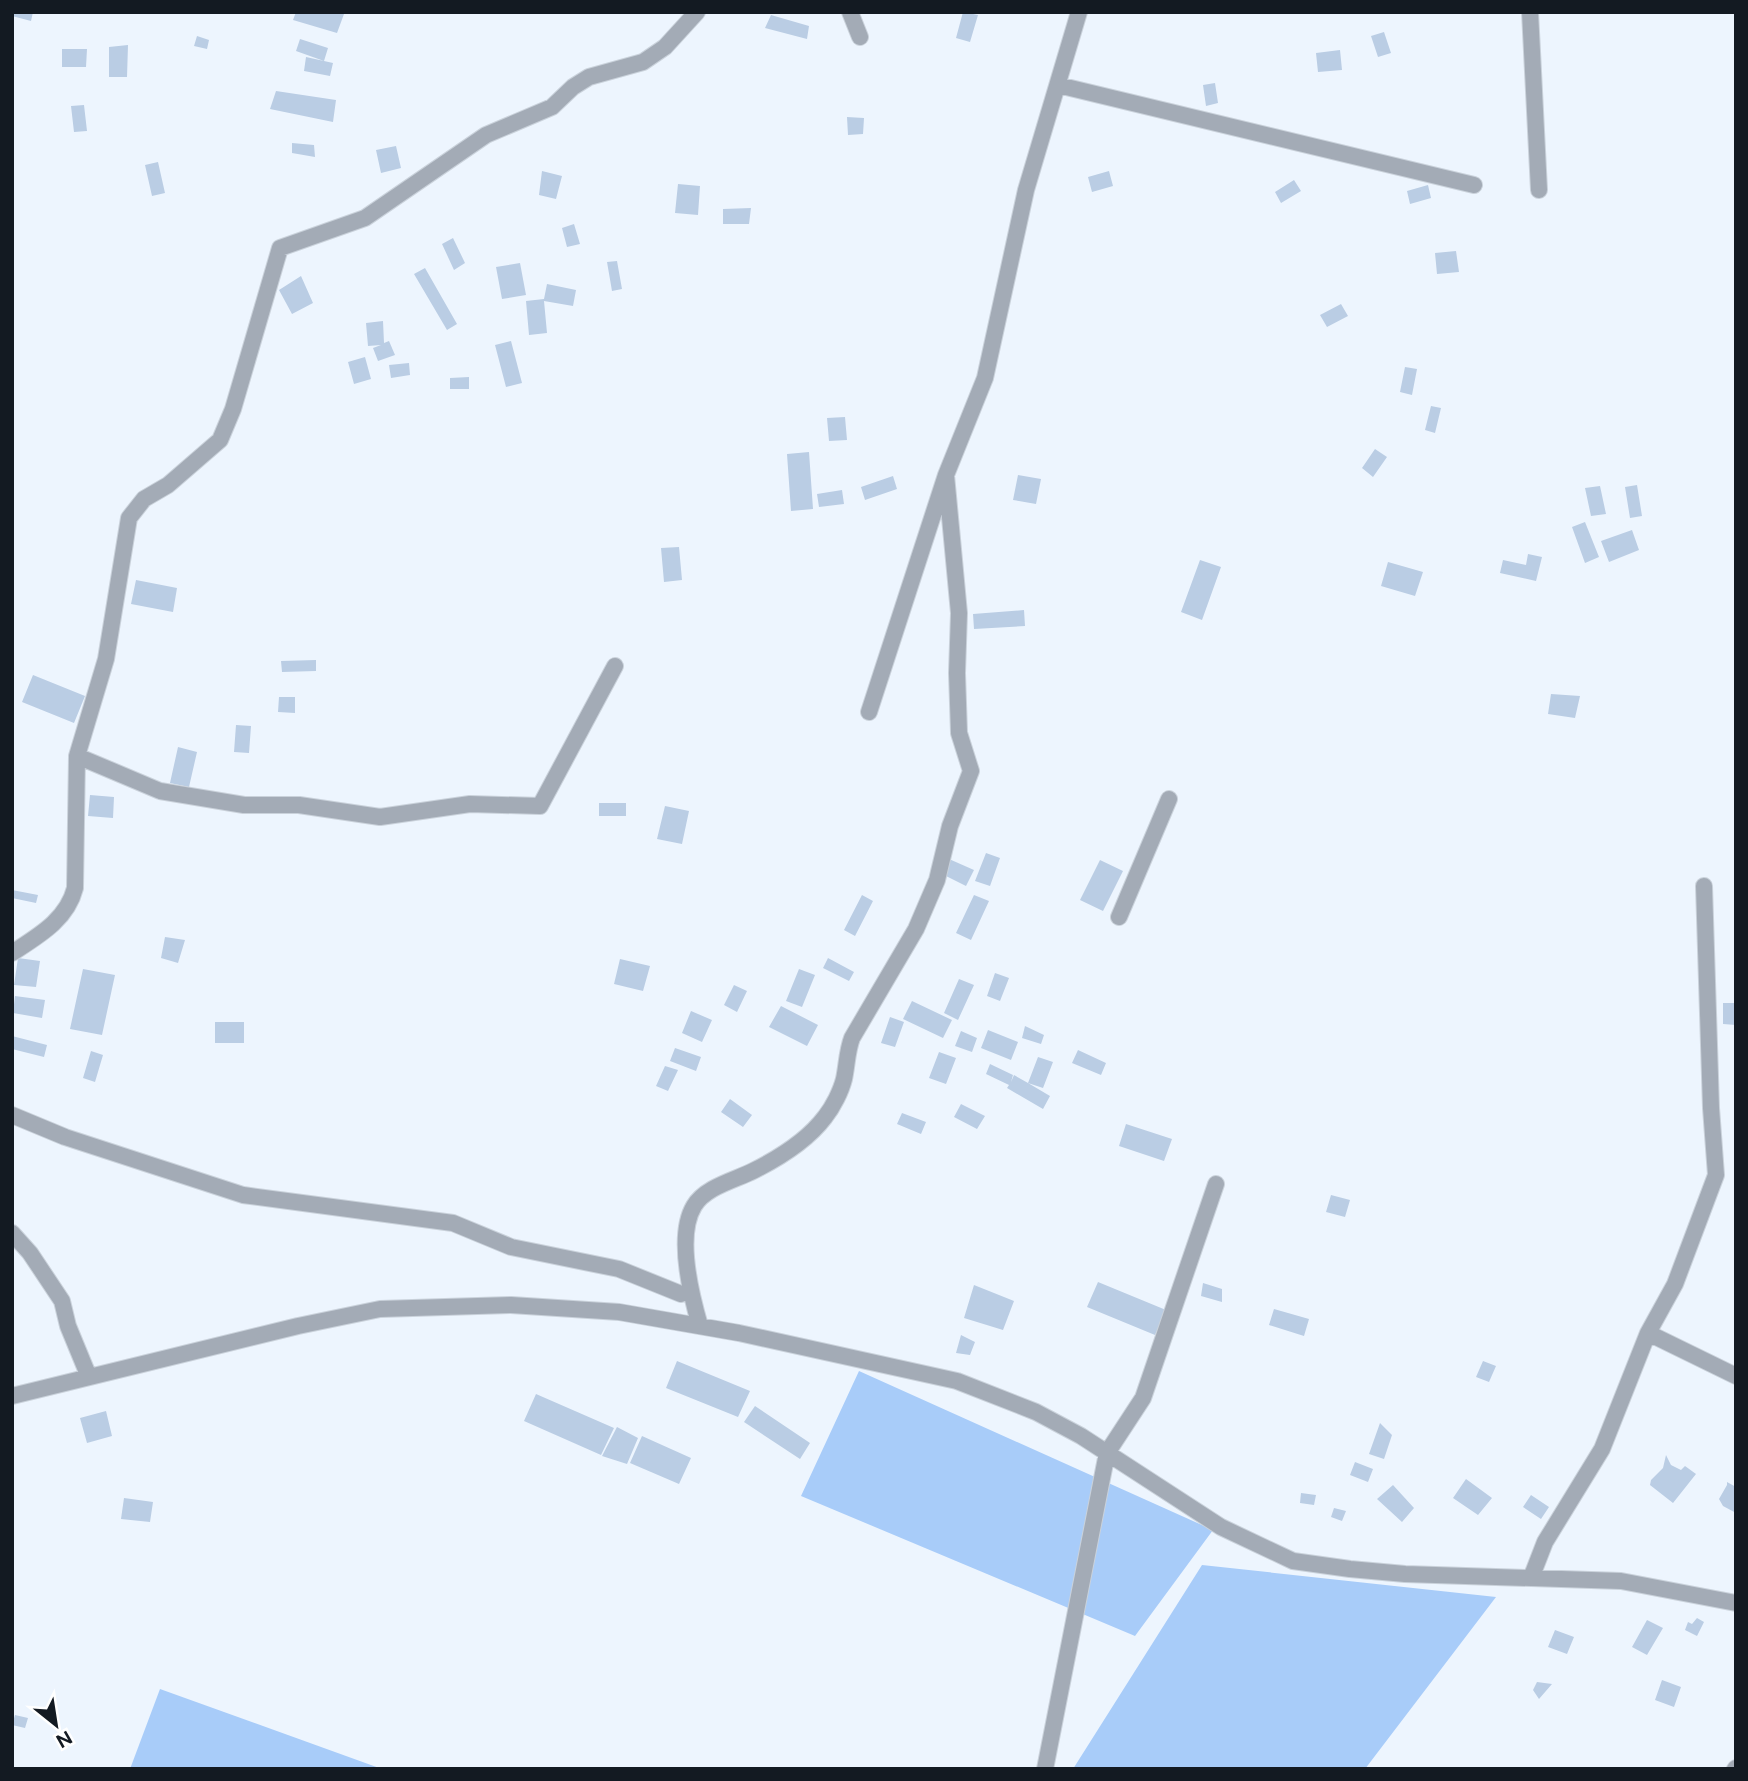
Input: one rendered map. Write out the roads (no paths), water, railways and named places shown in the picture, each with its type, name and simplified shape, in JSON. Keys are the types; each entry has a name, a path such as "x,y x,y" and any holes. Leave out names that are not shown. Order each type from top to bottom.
{"street":[{"path":"12,953 54,924 71,903 76,865 77,756 106,659 129,518 144,499 168,485 220,440 233,409 280,248 365,218 486,135 552,107 573,86 589,77 643,61 665,47 697,12"},
{"path":"849,12 860,37"},
{"path":"869,712 946,475 985,378 1026,190 1079,12"},
{"path":"1530,12 1539,190"},
{"path":"1058,85 1474,185"},
{"path":"700,1326 685,1290 686,1234 694,1205 709,1191 756,1170 800,1143 826,1117 844,1079 852,1038 916,929 937,880 950,826 971,771 959,733 959,613 946,475"},
{"path":"77,756 160,790 244,805 299,805 380,817 470,804 540,806 615,666"},
{"path":"1119,916 1169,799"},
{"path":"1531,1578 1545,1542 1602,1449 1648,1333 1675,1284 1716,1175 1711,1108 1704,886"},
{"path":"12,1115 65,1137 243,1195 453,1223 511,1247 619,1269 685,1290"},
{"path":"1045,1769 1107,1453 1143,1398 1216,1184"},
{"path":"12,1233 30,1253 62,1301 68,1326 89,1377"},
{"path":"657,1318 685,1290"},
{"path":"12,1396 298,1326 380,1309 511,1305 619,1312 700,1326 957,1381 1037,1412 1107,1453 1221,1527 1293,1561 1405,1574 1621,1581 1736,1603"},
{"path":"1648,1333 1736,1376"}]}
